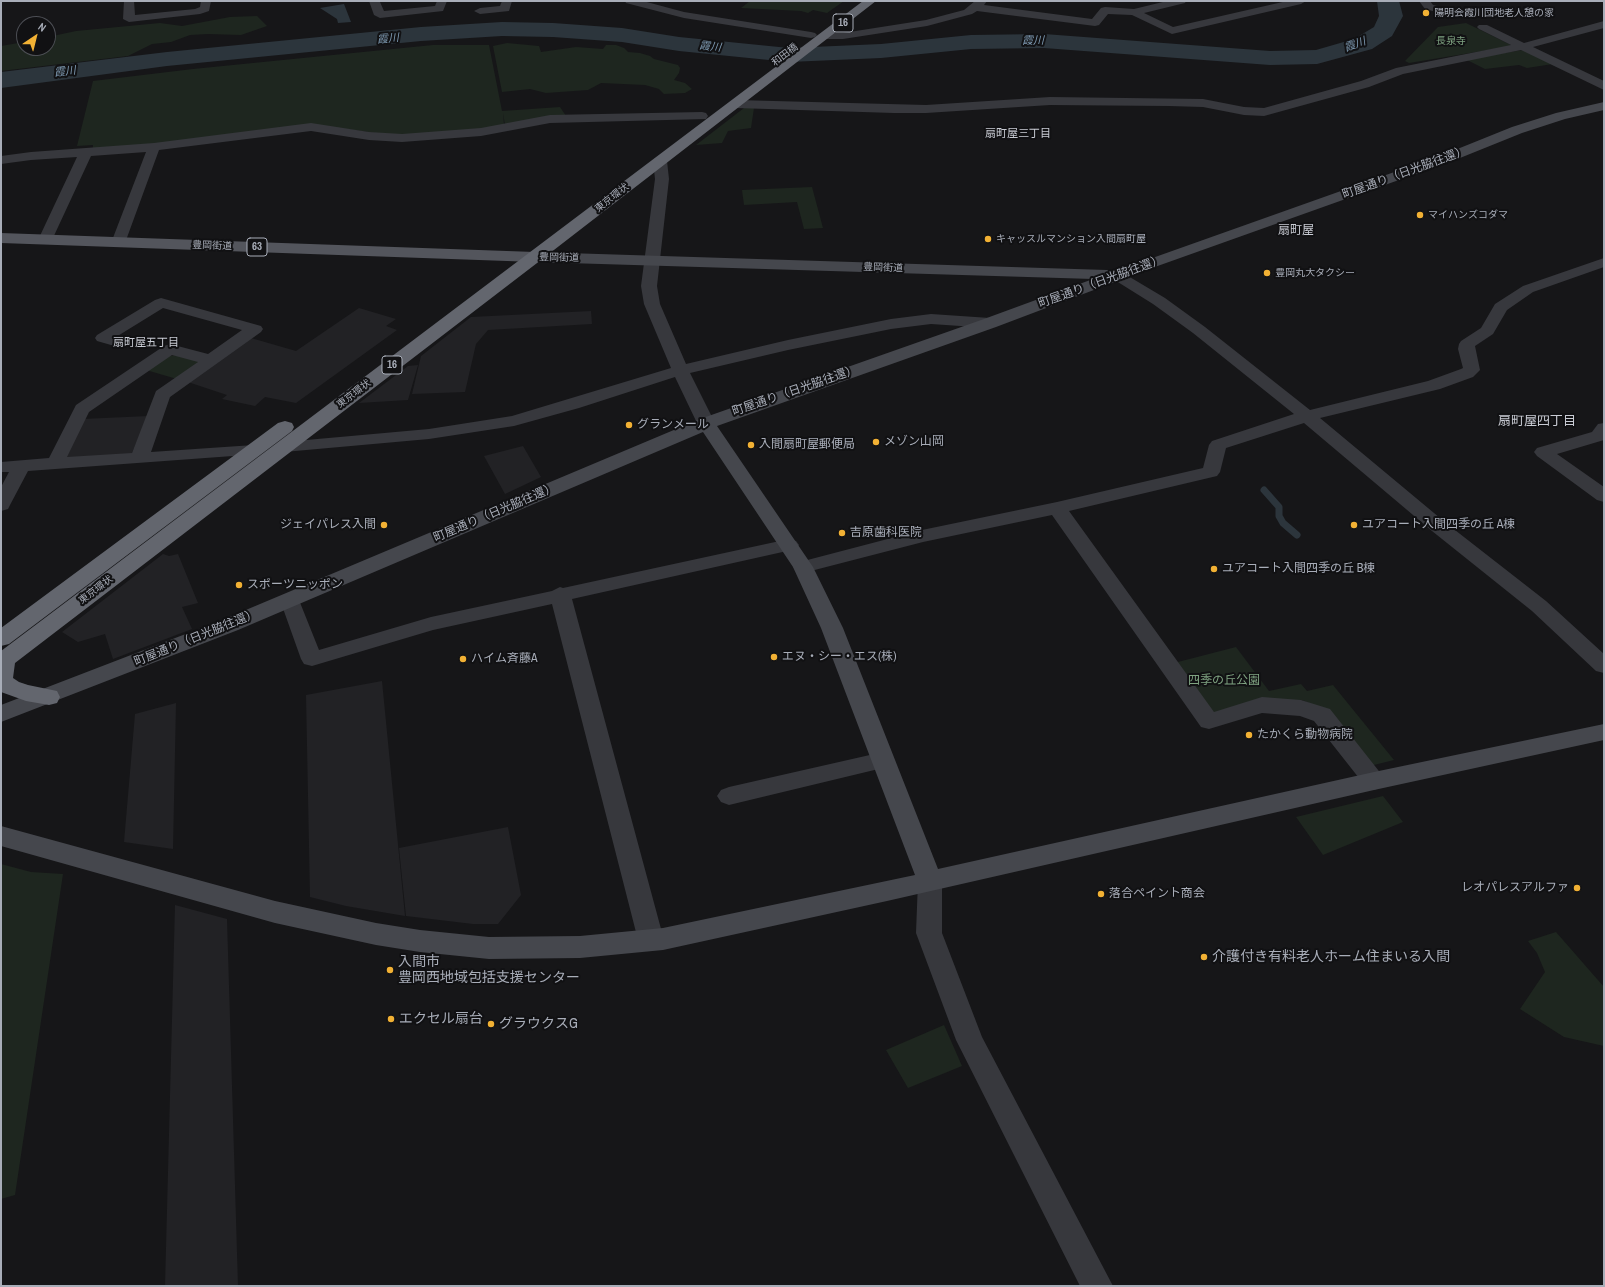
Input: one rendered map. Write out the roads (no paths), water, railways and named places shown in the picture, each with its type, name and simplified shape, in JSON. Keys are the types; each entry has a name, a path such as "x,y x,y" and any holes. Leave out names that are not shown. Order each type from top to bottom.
{"highway":[{"name":"16","path":"813,40 856,1"},
{"name":"16","path":"813,40 826,36 870,1"},
{"name":"和田橋","path":"776,68 801,43 813,40"},
{"name":"和田橋","path":"776,68 813,40"},
{"name":"東京環状","path":"2,653 284,447 736,104 776,68"},
{"name":"東京環状","path":"2,653 254,450 702,116 776,68"},
{"path":"2,653 2,680 11,688 26,693 49,696"}],"main road":[{"name":"豊岡街道","path":"1,238 535,257"}],"street":[{"path":"129,1 129,19 205,10 206,1"},
{"path":"375,1 374,2 380,15 439,9 442,1"},
{"path":"480,11 505,9 507,1"},
{"path":"630,1 684,15 813,40"},
{"path":"1149,1 1160,6"},
{"path":"826,36 843,36 926,23 968,12 979,4 1095,23 1105,10 1134,12 1181,1"},
{"path":"1134,12 1172,31 1301,1"},
{"path":"1424,1 1429,7 1456,14"},
{"path":"736,104 906,109 1050,101 1170,102 1203,103 1254,112 1264,112 1365,84 1409,69 1524,46 1604,24"},
{"path":"1483,27 1604,86"},
{"name":"町屋通り（日光脇往還）","path":"1,714 290,600 724,416 990,323 1450,158 1517,130 1561,116 1603,107"},
{"path":"1,160 32,156 154,147 311,127 402,138 481,132 550,119 702,116"},
{"path":"118,243 154,147"},
{"path":"45,240 86,153"},
{"path":"660,161 662,179 649,286 652,304 680,370 706,423 803,567 832,628 930,881 928,933 970,1040 1097,1286"},
{"name":"豊岡街道","path":"535,257 1118,276"},
{"path":"803,567 922,536 1057,508 1211,472 1218,445 1307,416 1434,385 1467,373 1472,370 1466,349 1467,344 1487,331 1501,307 1528,289 1604,262"},
{"path":"1118,276 1159,301 1199,330 1307,416 1439,527 1539,606 1604,666"},
{"path":"117,342 103,338 161,302 255,329 162,395 140,456"},
{"path":"284,447 429,434 514,421 680,370 788,345 891,324 931,319 990,323"},
{"path":"55,464 82,409 170,349 210,360"},
{"path":"1604,428 1599,436 1543,452 1604,496"},
{"path":"1,467 55,464 140,456 254,450"},
{"path":"1,505 21,466"},
{"path":"1057,508 1209,721 1262,705 1301,708 1322,715 1374,781"},
{"path":"290,600 312,659 431,624 560,594 789,545"},
{"path":"560,594 651,940"},
{"path":"1,836 275,912 376,934 420,941 497,948 580,947 663,939 930,881 1374,781 1604,732"},
{"path":"729,796 884,760"}],"waterway":[{"name":"霞川","path":"1,80 167,59 421,34 502,29 553,30 622,35 679,44 789,55 881,51 971,42 1044,41 1270,58 1317,57 1363,44 1384,31 1391,16 1388,1"},
{"path":"1264,490 1279,507 1279,516 1283,523 1297,535"}],"place":[{"name":"陽明会霞川団地老人憩の家","path":"1426,13"},
{"name":"マイハンズコダマ","path":"1420,215"},
{"name":"キャッスルマンション入間扇町屋","path":"988,239"},
{"name":"豊岡丸大タクシー","path":"1267,273"},
{"name":"グランメール","path":"629,425"},
{"name":"メゾン山岡","path":"876,442"},
{"name":"入間扇町屋郵便局","path":"751,445"},
{"name":"ジェイパレス入間","path":"384,525"},
{"name":"ユアコート入間四季の丘 A棟","path":"1354,525"},
{"name":"吉原歯科医院","path":"842,533"},
{"name":"ユアコート入間四季の丘 B棟","path":"1214,569"},
{"name":"スポーツニッポン","path":"239,585"},
{"name":"エヌ・シー・エス(株)","path":"774,657"},
{"name":"ハイム斉藤A","path":"463,659"},
{"name":"たかくら動物病院","path":"1249,735"},
{"name":"レオパレスアルファ","path":"1577,888"},
{"name":"落合ペイント商会","path":"1101,894"},
{"name":"介護付き有料老人ホーム住まいる入間","path":"1204,957"},
{"name":"入間市 豊岡西地域包括支援センター","path":"390,970"},
{"name":"エクセル扇台","path":"391,1019"},
{"name":"グラウクスG","path":"491,1024"}],"district":[{"name":"扇町屋三丁目","path":"1018,134"},
{"name":"扇町屋","path":"1296,231"},
{"name":"扇町屋五丁目","path":"146,343"},
{"name":"扇町屋四丁目","path":"1537,422"}],"park label":[{"name":"長泉寺","path":"1451,41"},
{"name":"四季の丘公園","path":"1224,681"}]}
